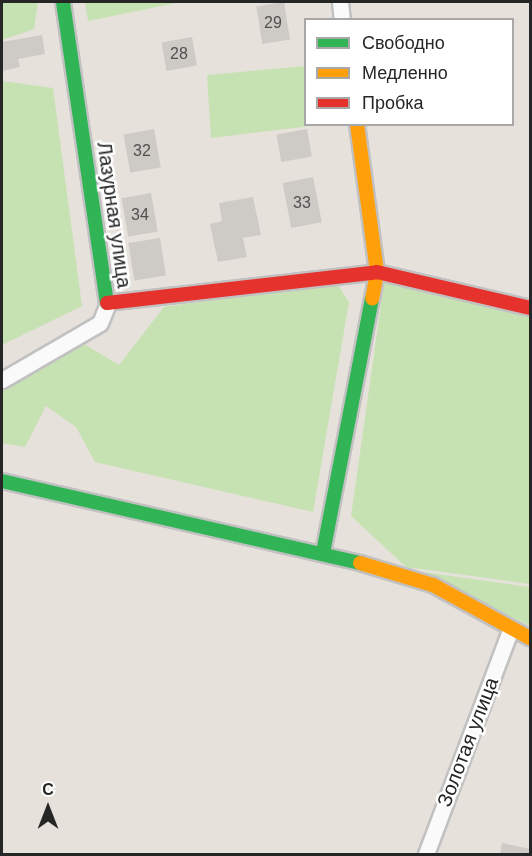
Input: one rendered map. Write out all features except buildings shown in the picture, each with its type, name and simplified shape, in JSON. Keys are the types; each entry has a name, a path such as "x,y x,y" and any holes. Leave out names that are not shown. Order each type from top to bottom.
{"street":[{"name":"Лазурная улица","path":"63,2 107,306 377,272"},
{"path":"340,2 342,18"},
{"path":"323,552 377,272 357,126"},
{"path":"377,272 531,308"},
{"path":"2,380 100,323 107,306"},
{"path":"2,481 323,552 396,571 433,585 510,630 531,638"},
{"name":"Золотая улица","path":"426,855 510,630"}],"green space":[{"path":"2,2 38,2 34,29 2,40"},
{"path":"85,2 181,2 88,21"},
{"path":"304,66 304,126 310,126 211,138 207,75"},
{"path":"2,81 53,88 82,306 2,345"},
{"path":"385,277 530,315 530,584 406,567 351,516"},
{"path":"336,282 349,302 313,512 95,462 76,427 46,406 25,447 2,443 2,382 79,341 119,365 164,307"},
{"path":"423,572 530,587 530,626"}],"traffic: fast":[{"path":"63,2 107,303"},
{"path":"323,553 372,299"},
{"path":"2,481 360,563"}],"traffic: slow":[{"path":"357,126 377,272 372,299"},
{"path":"360,563 433,585 530,638"}],"traffic: jam":[{"path":"107,303 377,272 530,308"}]}
